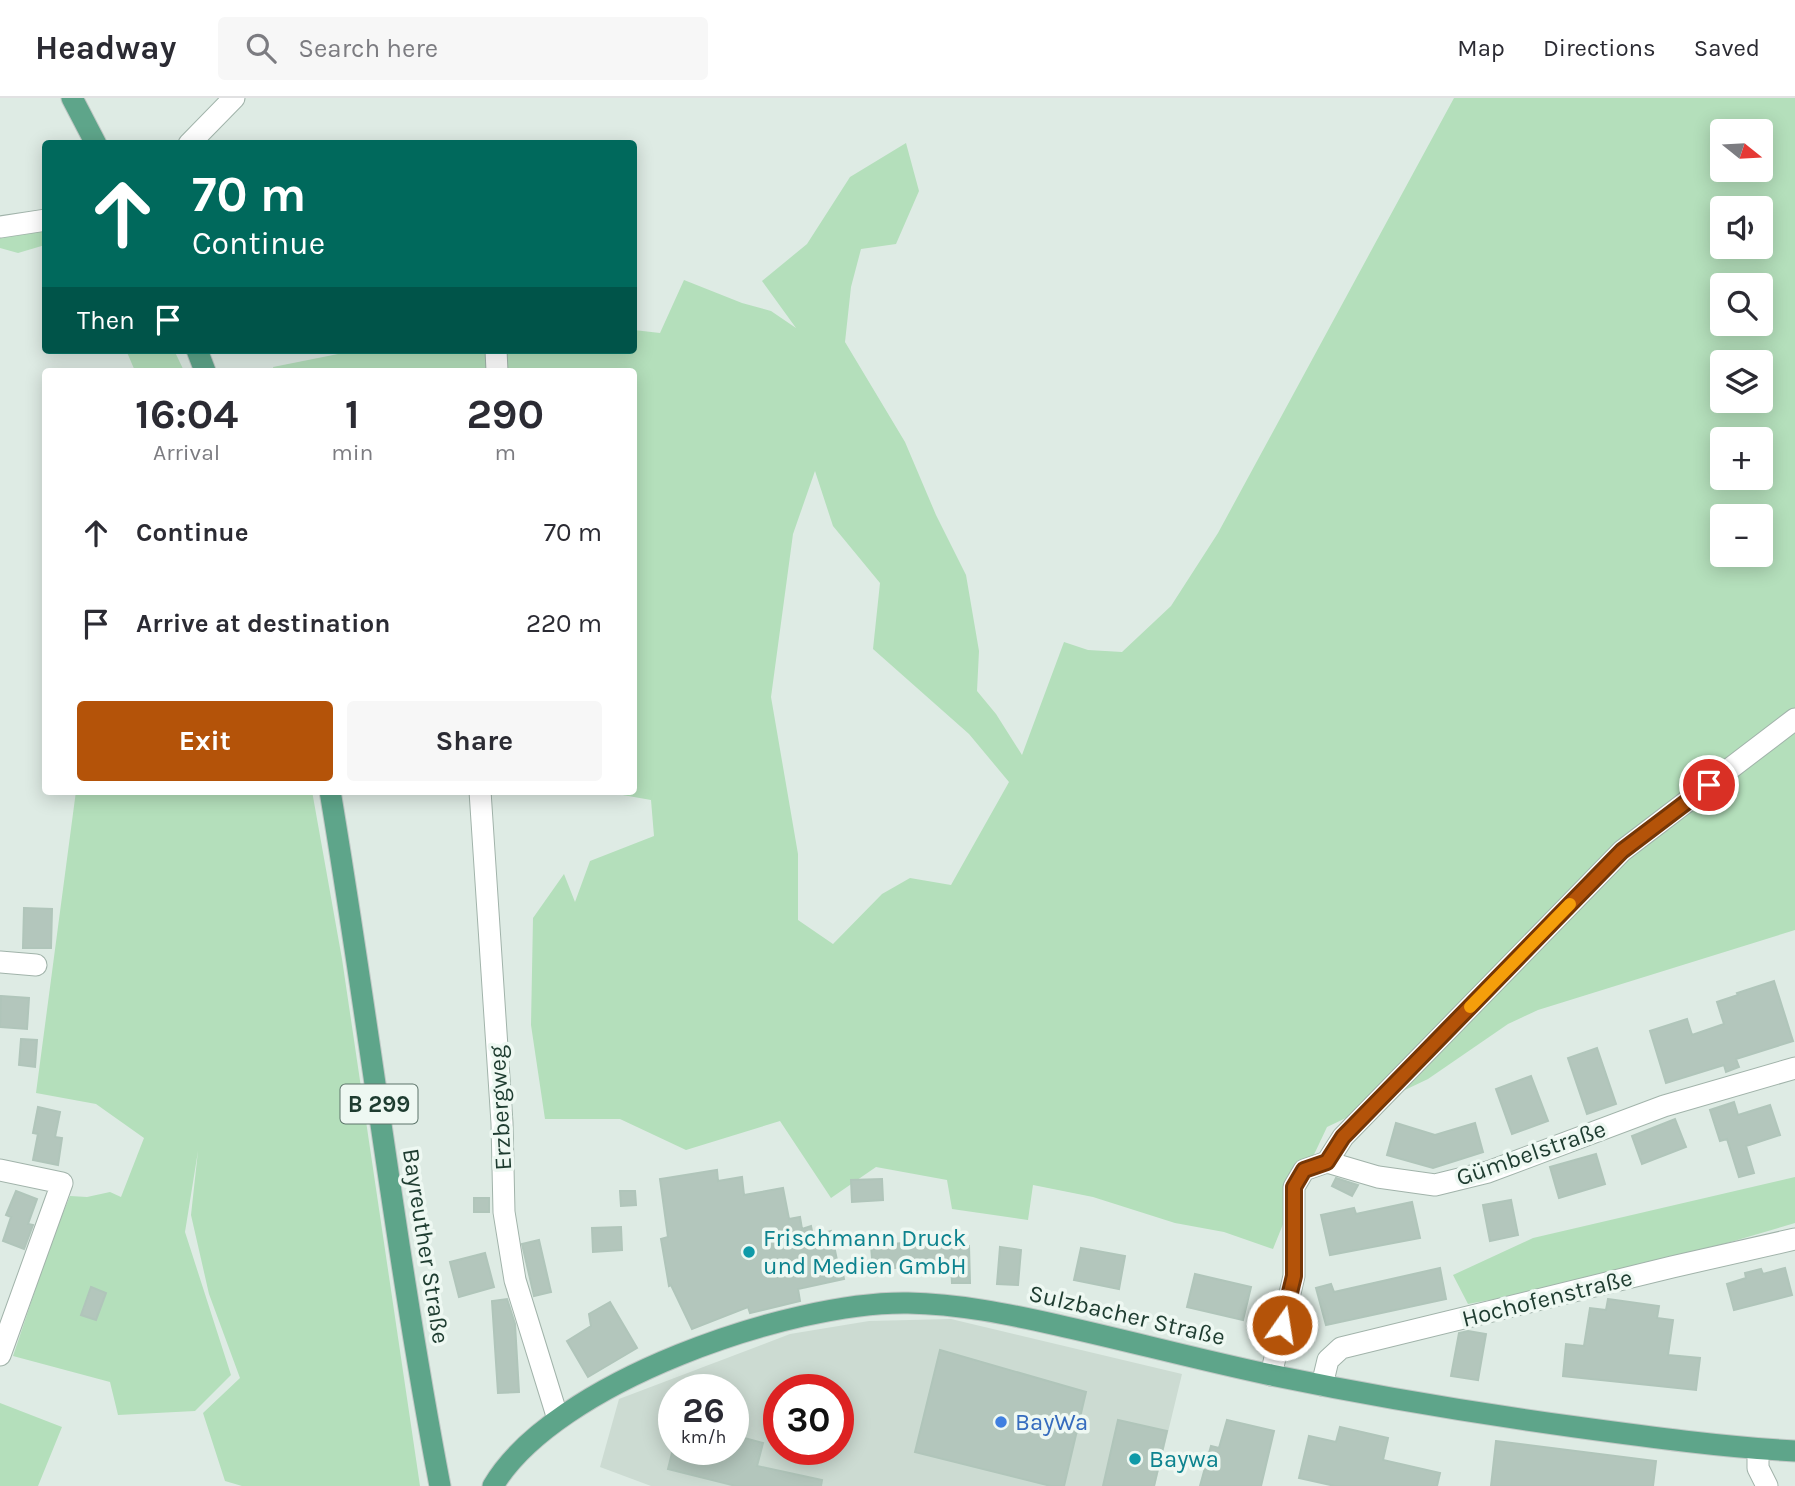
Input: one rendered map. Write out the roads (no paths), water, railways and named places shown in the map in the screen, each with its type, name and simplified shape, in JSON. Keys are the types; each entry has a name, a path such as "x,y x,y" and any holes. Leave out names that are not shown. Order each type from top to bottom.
{"main road":[{"path":"72,98 94,140"},
{"name":"Bayreuther Straße","path":"331,795 440,1486"},
{"name":"Sulzbacher Straße","path":"493,1486 505,1465 558,1419 631,1376 688,1351 808,1315 904,1303 952,1305 1018,1317 1270,1375 1490,1415 1695,1443 1795,1451"}],"street":[{"path":"193,140 234,98"},
{"path":"0,227 42,221"},
{"path":"1270,1375 1294,1276 1294,1187 1304,1170 1327,1162 1343,1137 1622,851 1795,719"},
{"name":"Erzbergweg","path":"480,795 502,1123 504,1212 515,1280 558,1419"},
{"path":"0,962 36,965"},
{"name":"Gümbelstraße","path":"1327,1162 1378,1177 1435,1185 1488,1172 1664,1106 1795,1068"},
{"path":"0,1170 62,1182 0,1355"},
{"name":"Hochofenstraße","path":"1322,1385 1328,1360 1341,1348 1672,1266 1795,1239"},
{"path":"1758,1449 1758,1468 1767,1486"}],"place":[{"name":"Frischmann Druck und Medien GmbH","path":"749,1252"},
{"name":"BayWa","path":"1001,1422"},
{"name":"Baywa","path":"1135,1459"}]}
